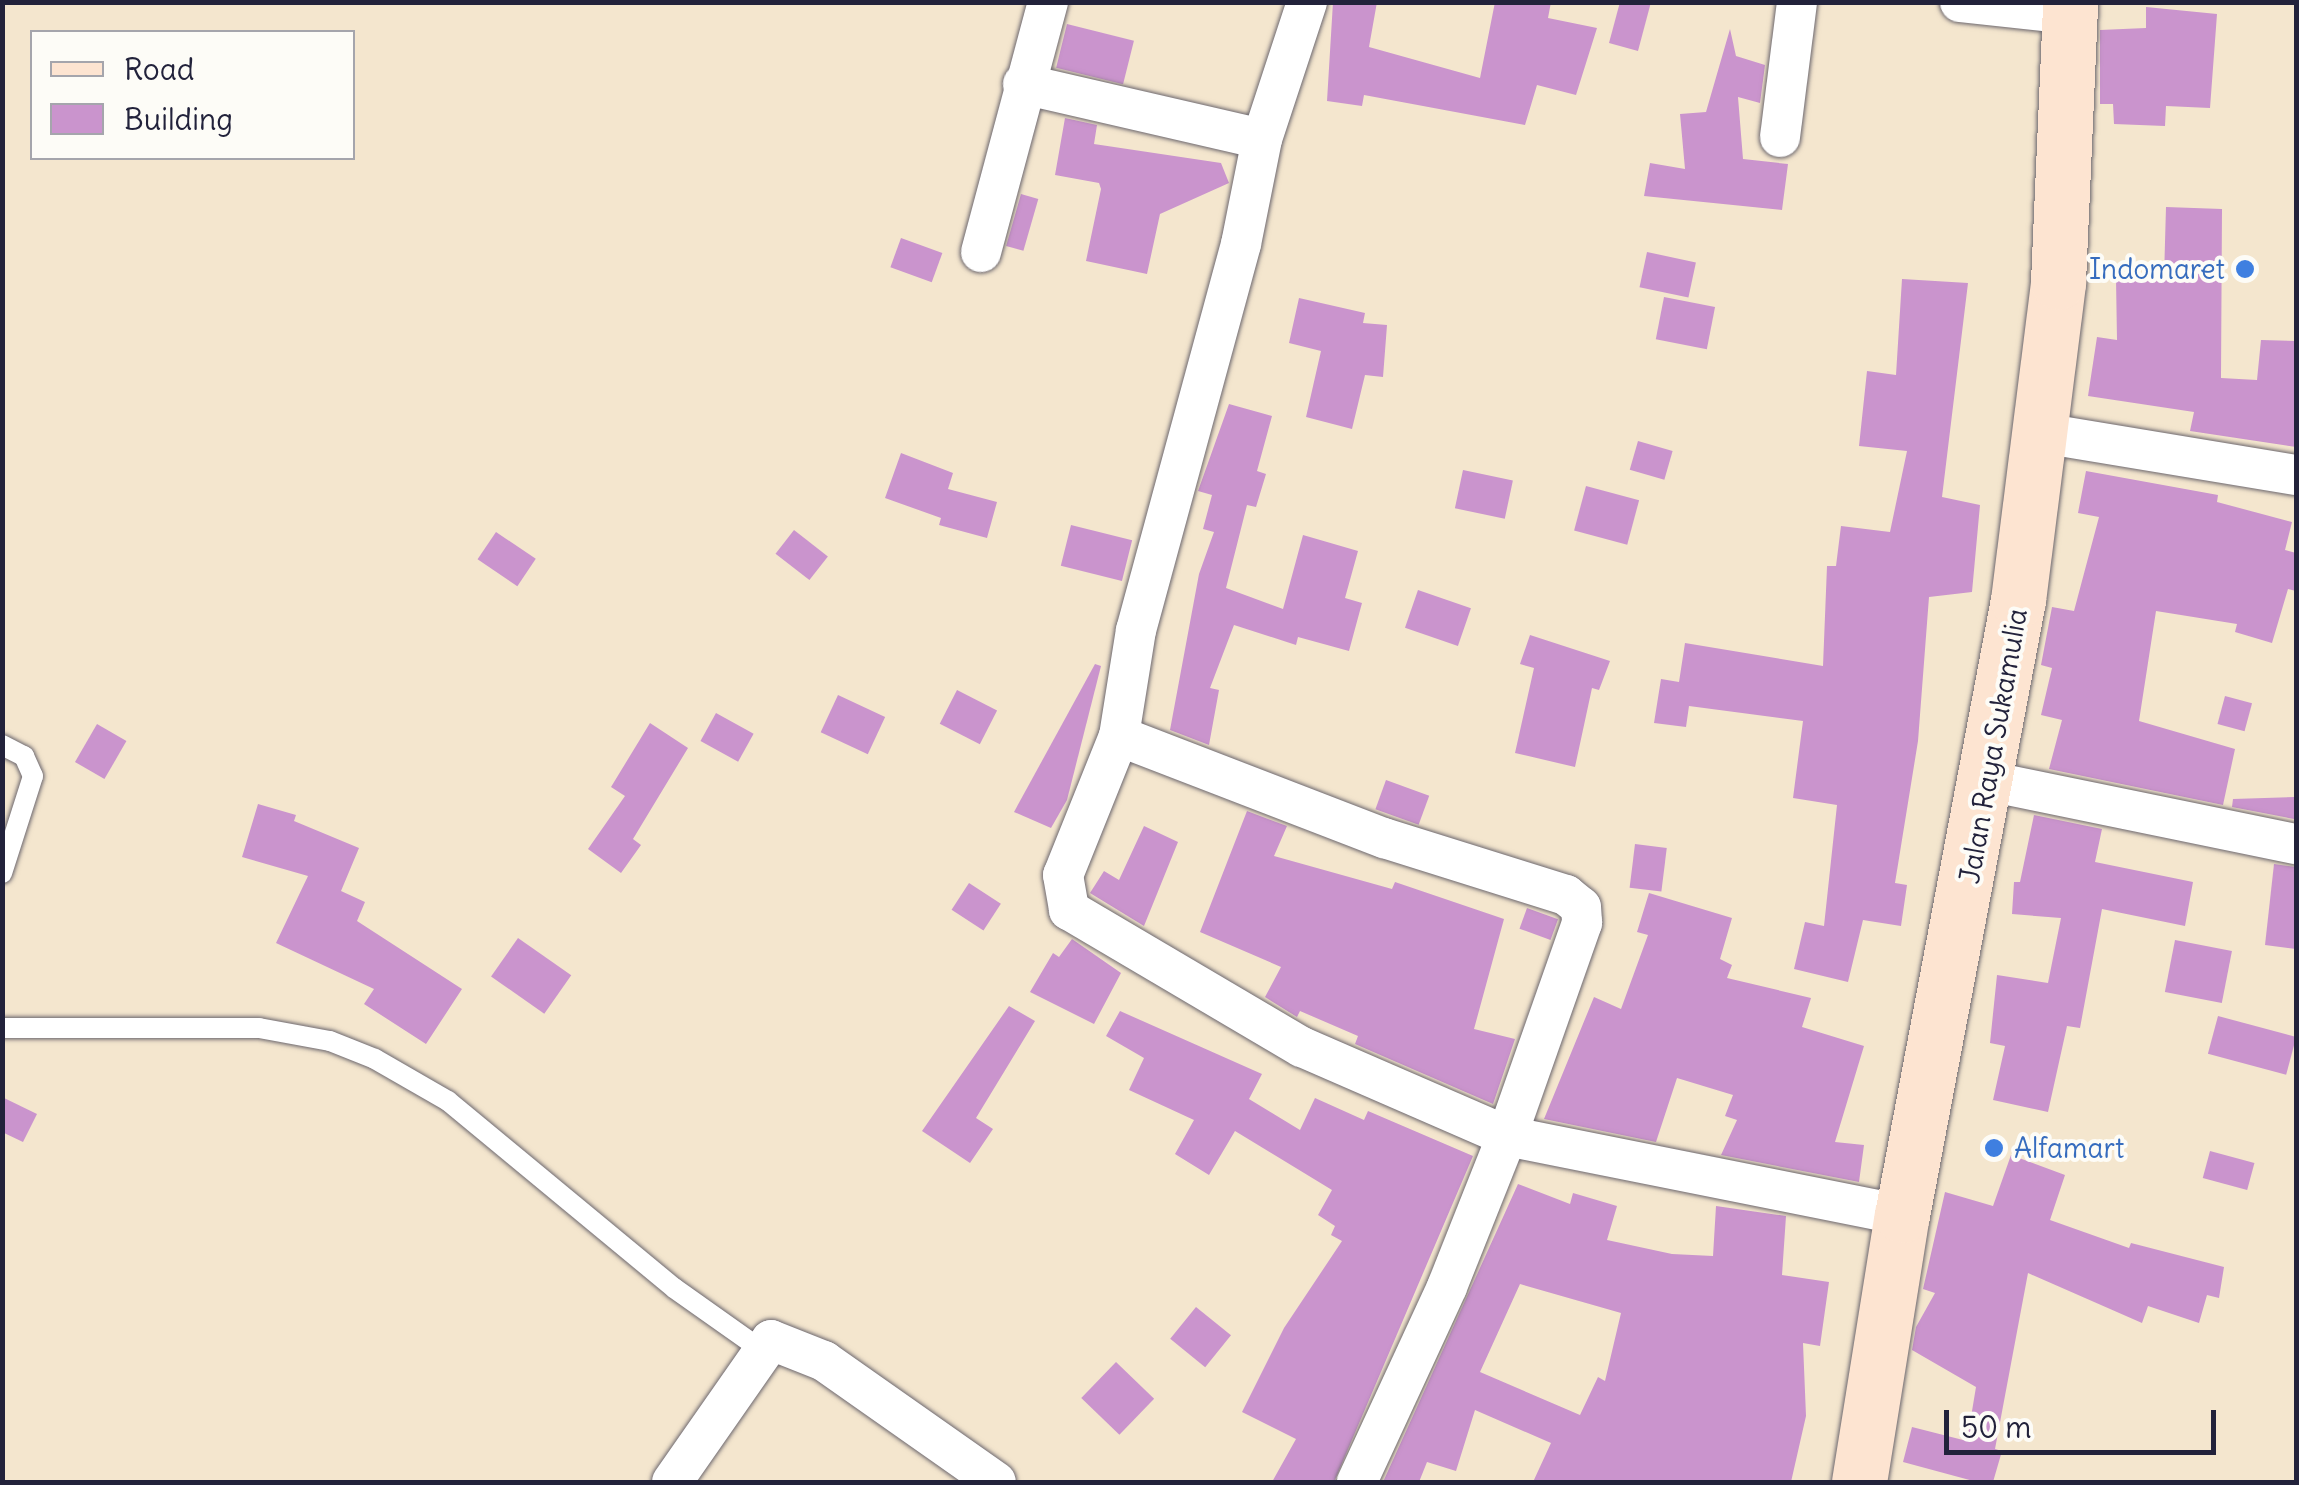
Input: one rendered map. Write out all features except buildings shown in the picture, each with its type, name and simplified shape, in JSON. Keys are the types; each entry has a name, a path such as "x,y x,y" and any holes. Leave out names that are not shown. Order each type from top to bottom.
{"main road":[{"name":"Jalan Raya Sukamulia","path":"1860,1482 1902,1215 1988,781 2042,434 2058,282 2070,8"}],"street":[{"path":"980,252 1048,2"},
{"path":"1307,2 1262,139 1241,244 1136,630 1119,736 1064,876 1069,910 1302,1047 1507,1136 1902,1215"},
{"path":"1780,137 1798,2"},
{"path":"1960,2 2070,8"},
{"path":"1023,84 1262,139"},
{"path":"2042,434 2296,474"},
{"path":"1119,736 1384,838 1576,900 1582,923 1507,1136 1357,1482"},
{"path":"1988,781 2296,844"},
{"path":"672,1482 718,1422 760,1349 771,1340 788,1342 824,1361 996,1482"}],"lane":[{"path":"2,745 24,756 34,776 2,873"},
{"path":"2,1028 259,1028 330,1041 375,1059 448,1102 674,1288 760,1349"}],"place":[{"name":"Indomaret","path":"2245,269"},
{"name":"Alfamart","path":"1994,1148"}]}
